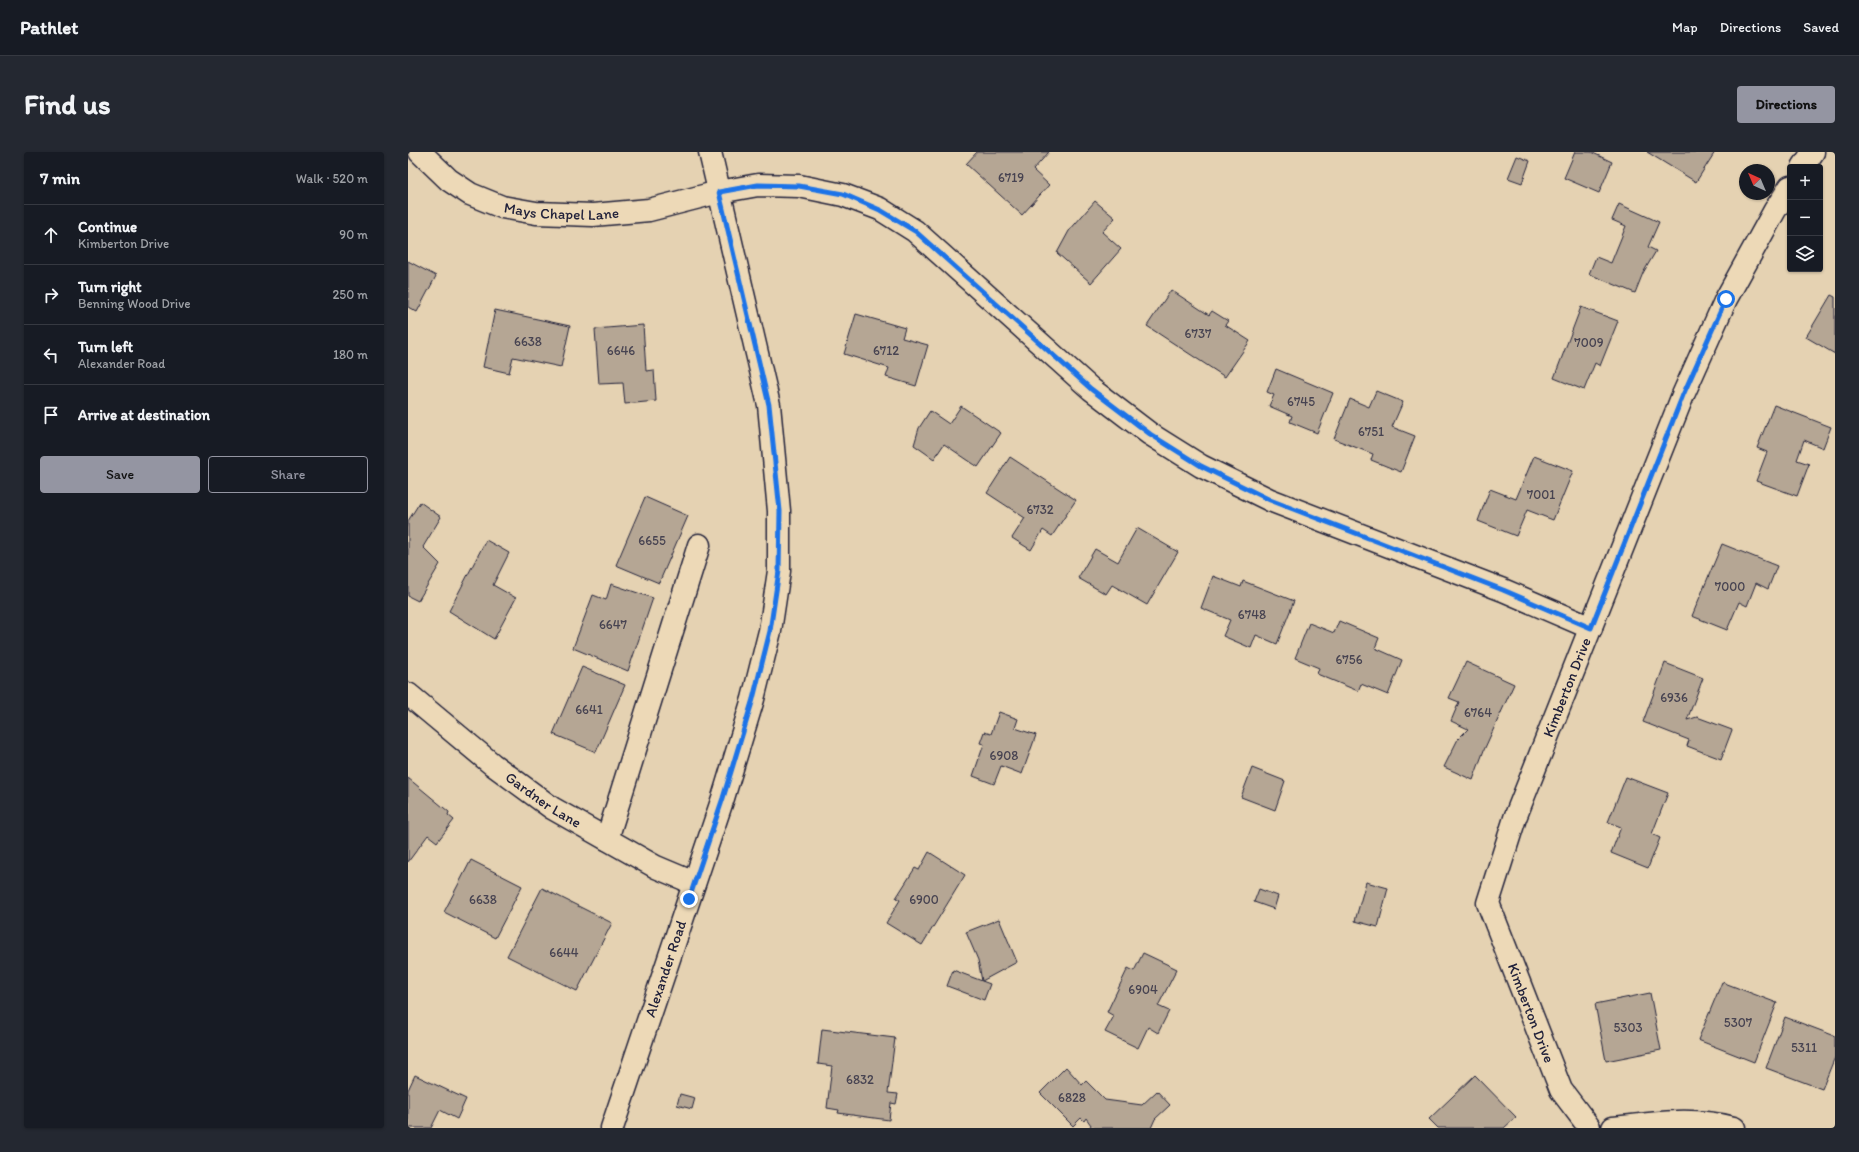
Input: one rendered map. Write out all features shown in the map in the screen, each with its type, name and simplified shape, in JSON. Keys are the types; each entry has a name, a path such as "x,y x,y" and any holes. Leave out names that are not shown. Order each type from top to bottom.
{"street":[{"name":"Mays Chapel Lane","path":"420,152 449,180 470,194 502,207 536,213 593,215 649,210 719,192 758,185 799,186 843,194 880,210 915,231 1091,389 1150,434 1201,466 1270,500 1503,590 1591,628"},
{"name":"Alexander Road","path":"612,1128 723,798 753,699 770,631 779,571 780,511 769,405 710,152"},
{"path":"1805,164 1813,152"},
{"name":"Kimberton Drive","path":"1595,1128 1561,1090 1488,903 1515,818 1683,395 1726,299 1775,210 1787,192"},
{"path":"607,839 699,545"},
{"name":"Gardner Lane","path":"408,694 498,769 552,808 656,867 694,884"},
{"path":"1613,1128 1671,1121 1716,1123 1734,1128"}],"building":[{"path":"977,152 1049,152 1033,170 1049,185 1022,215 966,164"},
{"path":"1575,152 1591,152 1612,162 1599,193 1564,178"},
{"path":"1647,152 1715,152 1696,182"},
{"path":"1517,156 1530,161 1522,183 1508,178"},
{"path":"1095,201 1115,218 1102,232 1121,249 1091,283 1057,253 1069,231"},
{"path":"1619,204 1659,222 1648,247 1656,251 1643,273 1635,293 1589,274 1596,257 1611,263 1626,226 1612,220"},
{"path":"408,261 436,276 417,312 408,307"},
{"path":"1171,290 1209,315 1212,311 1228,321 1225,325 1250,341 1225,377 1147,326"},
{"path":"1831,295 1835,297 1835,354 1806,337"},
{"path":"1581,307 1618,321 1600,366 1595,363 1584,390 1554,378"},
{"path":"495,310 570,326 561,367 513,357 509,373 483,367"},
{"path":"856,314 905,328 902,338 928,345 916,386 886,377 889,368 844,354"},
{"path":"643,325 646,371 654,370 656,401 625,404 623,383 599,384 595,329"},
{"path":"1276,369 1333,393 1317,433 1290,422 1292,416 1269,406 1274,395 1267,392"},
{"path":"1376,391 1403,402 1392,427 1415,436 1401,472 1371,460 1373,454 1334,439 1350,399 1369,407"},
{"path":"1774,405 1831,427 1823,448 1804,440 1797,460 1809,464 1797,496 1756,481 1767,452 1757,448"},
{"path":"961,406 1001,433 978,467 944,444 934,459 914,445 919,428 930,411 949,424"},
{"path":"1534,456 1573,471 1553,520 1527,510 1516,536 1478,521 1490,489 1516,499"},
{"path":"1010,457 1076,500 1052,536 1043,530 1031,550 1012,538 1025,518 987,493"},
{"path":"645,497 688,516 659,583 616,565"},
{"path":"420,502 441,517 423,547 440,564 418,601 408,596 408,521"},
{"path":"1137,528 1178,552 1147,605 1112,585 1106,594 1078,578 1095,549 1118,562"},
{"path":"486,540 509,553 493,585 516,598 494,639 449,611"},
{"path":"1722,544 1777,566 1768,589 1756,583 1747,606 1739,602 1727,630 1692,616"},
{"path":"1213,576 1241,587 1243,581 1294,601 1277,644 1256,635 1251,648 1223,636 1230,620 1201,608"},
{"path":"611,584 653,598 628,671 573,648 593,595 606,600"},
{"path":"1339,621 1379,638 1375,648 1402,660 1388,695 1361,684 1358,691 1317,674 1319,668 1295,658 1309,623 1334,633"},
{"path":"1466,662 1514,684 1484,750 1473,780 1444,767 1458,739 1468,729 1451,721 1459,702 1449,698"},
{"path":"1665,663 1703,678 1687,720 1697,717 1732,730 1721,759 1687,746 1689,740 1643,722"},
{"path":"582,667 625,685 596,752 553,734"},
{"path":"999,712 1018,719 1015,728 1036,735 1022,774 1001,766 994,784 973,776 984,744 980,743 984,732 991,734"},
{"path":"1252,768 1285,781 1275,810 1241,797"},
{"path":"1626,777 1668,793 1652,834 1660,838 1648,868 1611,853 1621,827 1608,822"},
{"path":"408,778 449,812 448,815 454,820 437,842 428,835 408,862"},
{"path":"929,852 965,875 922,945 886,923 900,900 896,898 915,868 919,870"},
{"path":"471,860 522,886 495,938 444,912"},
{"path":"1366,882 1388,888 1378,927 1355,921"},
{"path":"542,888 612,923 577,991 507,956"},
{"path":"1259,889 1278,896 1274,909 1254,902"},
{"path":"999,919 1017,962 982,981 978,960 966,932"},
{"path":"1143,953 1177,969 1158,1006 1169,1011 1158,1033 1148,1027 1138,1048 1105,1032 1114,1016 1107,1012 1128,968 1134,971"},
{"path":"953,970 990,984 984,1000 947,986"},
{"path":"1722,982 1777,1003 1754,1062 1698,1040"},
{"path":"1650,993 1661,1050 1606,1061 1595,1004"},
{"path":"1785,1017 1835,1036 1835,1057 1822,1089 1766,1068"},
{"path":"822,1029 895,1038 888,1093 898,1094 896,1104 891,1103 889,1120 838,1113 839,1110 827,1108 832,1066 818,1064"},
{"path":"1066,1067 1082,1085 1086,1081 1105,1100 1142,1105 1157,1091 1170,1105 1155,1119 1151,1128 1089,1128 1091,1125 1086,1118 1084,1121 1081,1118 1073,1126 1040,1093"},
{"path":"415,1075 466,1099 457,1119 440,1110 431,1128 408,1128 408,1090"},
{"path":"1475,1075 1516,1117 1504,1128 1438,1128 1429,1119"},
{"path":"680,1094 695,1098 692,1109 677,1105"}],"route":[{"path":"689,899 723,798 753,699 770,631 779,571 780,511 769,405 719,192 758,185 799,186 843,194 880,210 915,231 1016,320 1091,389 1150,434 1201,466 1270,500 1503,590 1591,628 1683,395 1726,299"}]}
